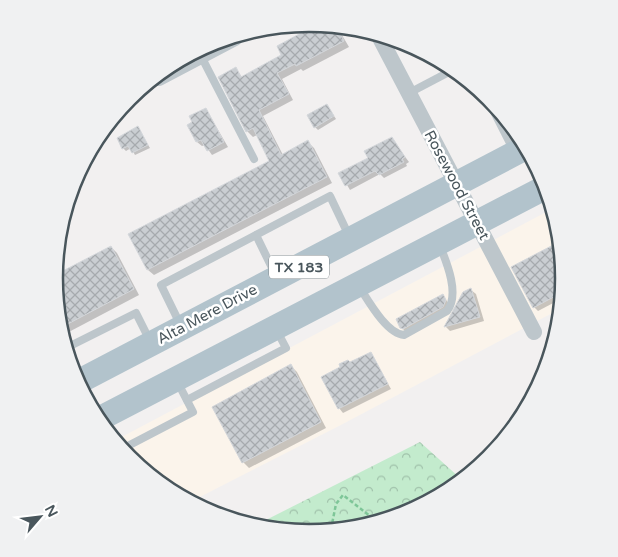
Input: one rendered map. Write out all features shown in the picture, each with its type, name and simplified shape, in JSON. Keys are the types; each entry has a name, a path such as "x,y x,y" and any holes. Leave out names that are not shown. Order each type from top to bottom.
{"main road":[{"name":"Alta Mere Drive","path":"84,379 519,151"},
{"name":"TX 183","path":"105,417 182,389 275,327 539,191"}],"street":[{"name":"Rosewood Street","path":"383,44 534,332"}],"lane":[{"path":"194,61 254,159"},
{"path":"409,93 446,74"},
{"path":"182,328 161,285 330,196 351,239"},
{"path":"256,235 277,278"},
{"path":"358,284 379,317 398,334 404,335 447,311 451,306 451,283 438,242"},
{"path":"72,345 136,313 152,344"},
{"path":"129,446 193,412 182,389"}],"path":[{"path":"332,523 336,504 343,495 370,517"}],"shaded area":[{"path":"546,212 553,246 555,278 553,313 198,498 159,474 121,437"}],"green space":[{"path":"420,442 457,475 432,492 403,506 357,520 325,524 293,524 265,520"}],"building":[{"path":"302,32 341,35 344,41 296,66 295,64 277,73 289,94 259,110 281,155 308,140 327,177 147,270 128,234 269,161 253,128 246,132 218,77 236,67 241,77 281,55 277,46"},
{"path":"327,104 334,116 314,128 307,115"},
{"path":"206,108 224,142 207,151 201,140 196,142 187,125 192,122 189,116"},
{"path":"138,126 148,145 132,153 128,146 122,149 117,138"},
{"path":"392,137 405,157 402,159 404,162 379,175 375,171 345,186 338,173 368,158 364,151"},
{"path":"553,245 554,297 533,308 511,267"},
{"path":"111,246 134,289 68,324 65,311 63,271"},
{"path":"471,288 480,317 444,327 463,292"},
{"path":"443,294 446,300 443,307 403,329 400,328 396,319"},
{"path":"371,352 388,384 338,409 321,377 340,367 339,364 348,360 350,362"},
{"path":"291,364 321,422 242,463 212,407"}]}
